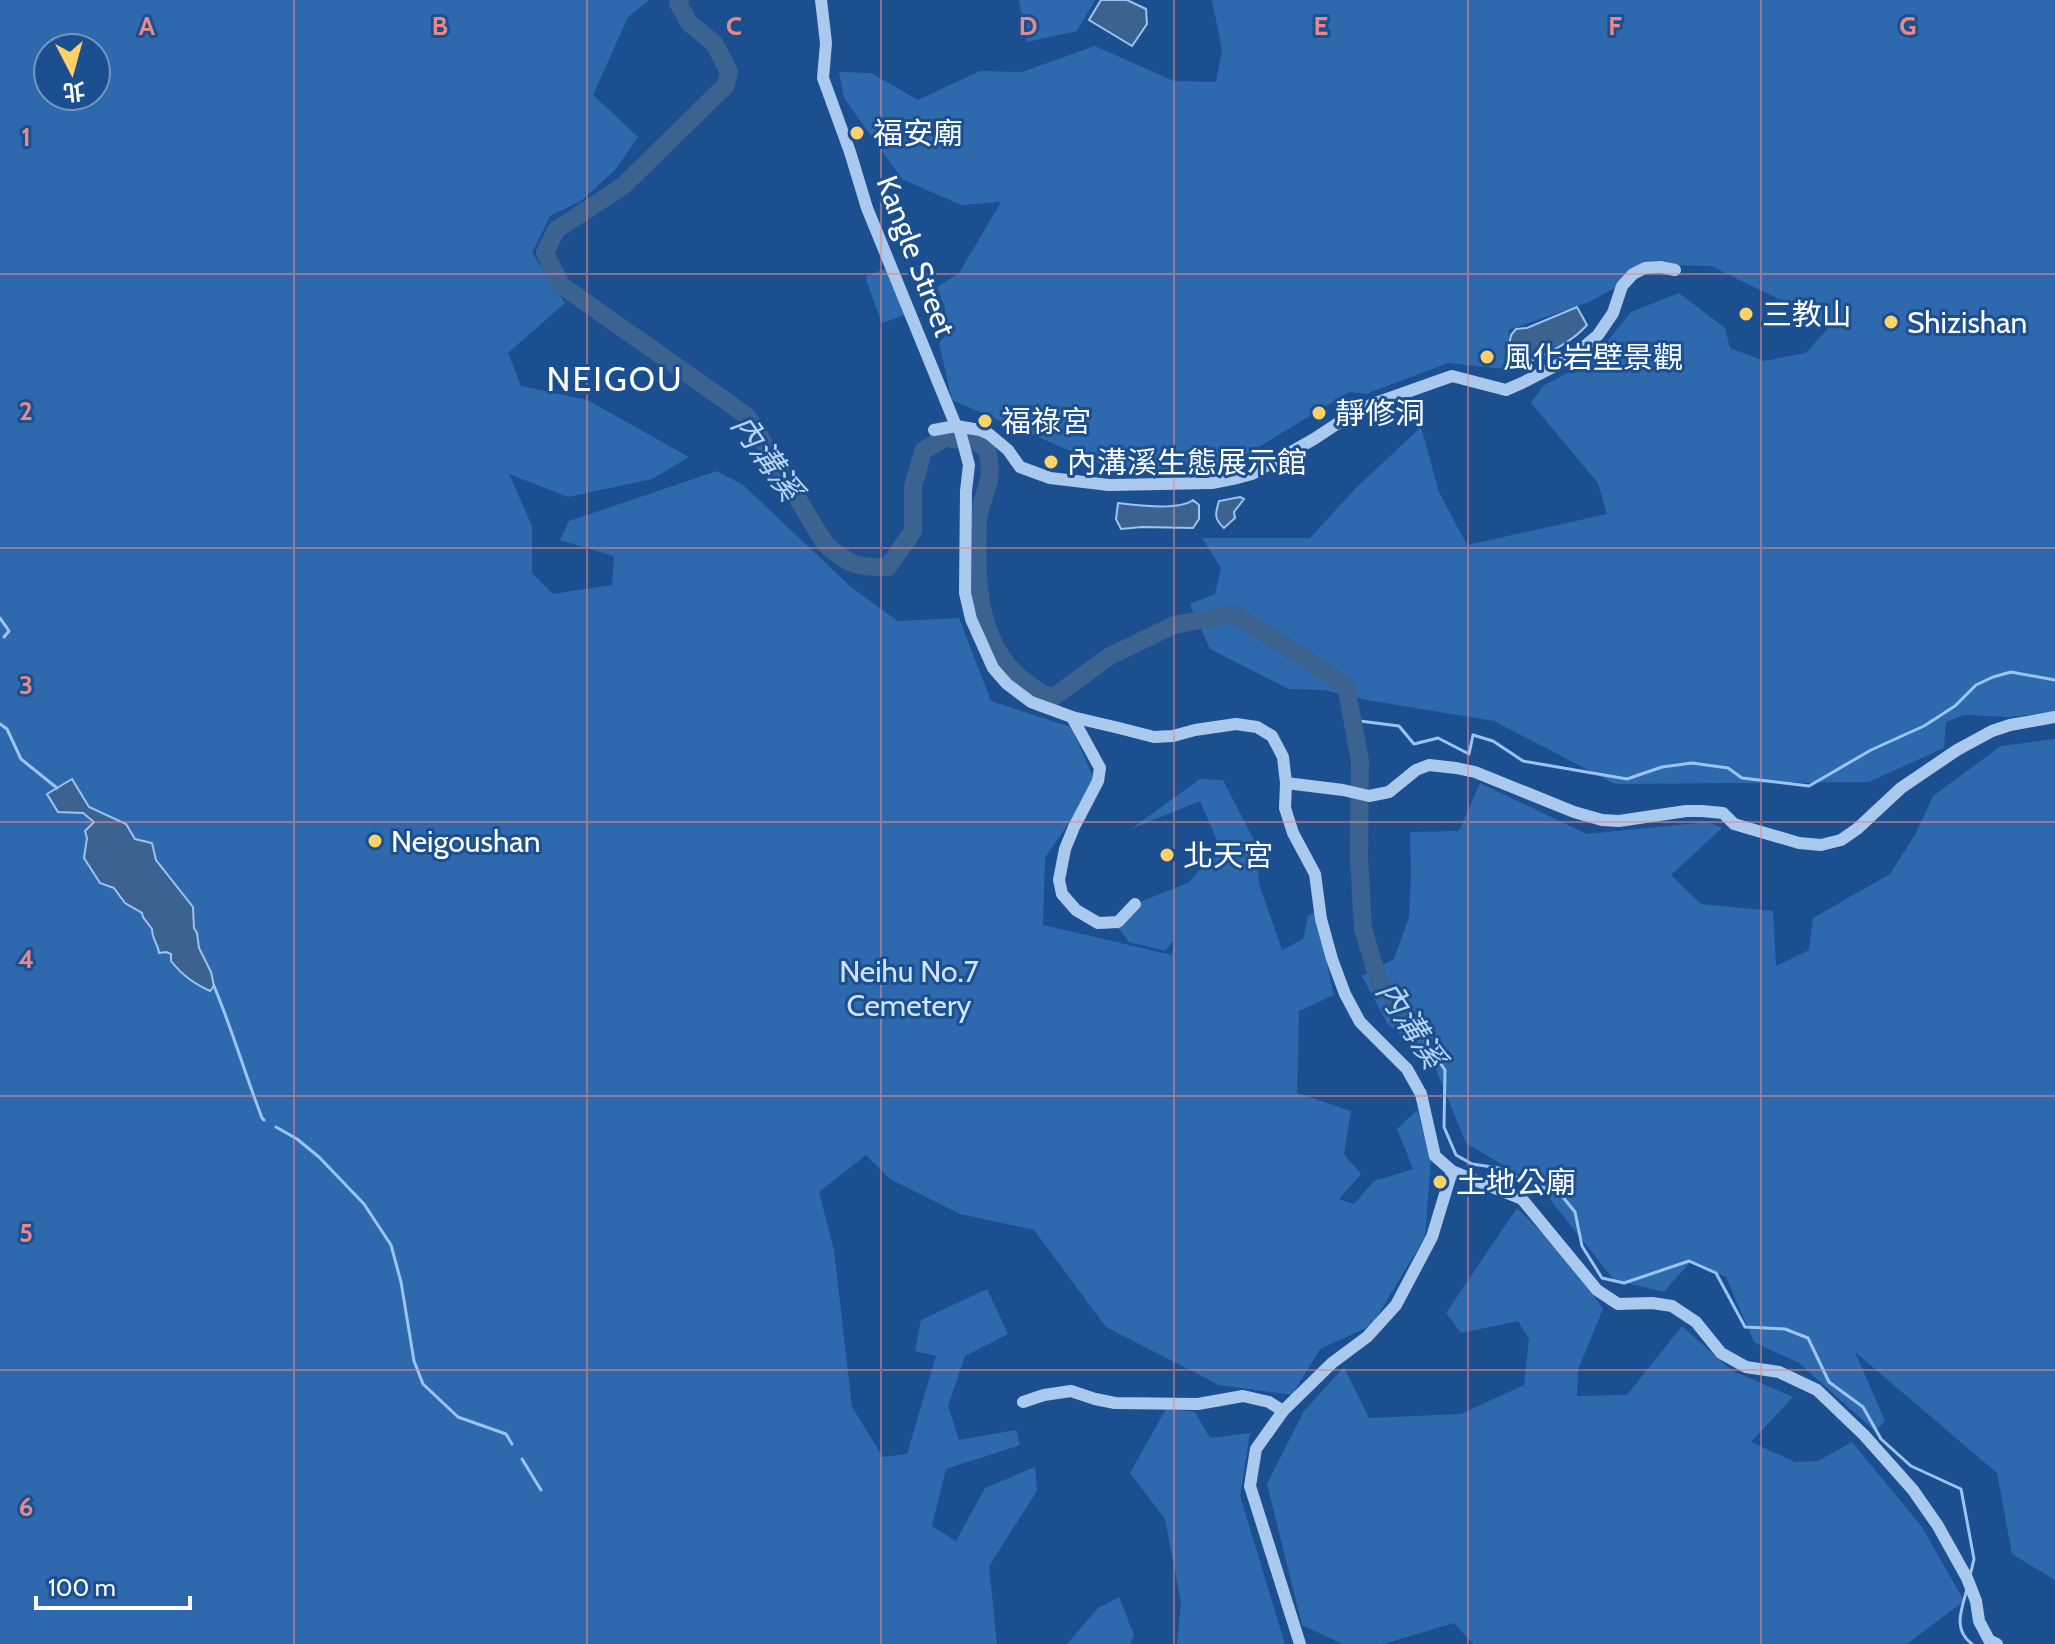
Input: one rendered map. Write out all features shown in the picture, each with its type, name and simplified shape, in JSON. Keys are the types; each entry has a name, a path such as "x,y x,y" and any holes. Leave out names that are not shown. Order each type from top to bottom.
{"street":[{"name":"Kangle Street","path":"821,0 826,43 823,78 867,208 958,429 969,465 965,593 978,639 993,668 1007,684 1031,702 1072,717"},
{"path":"934,430 958,429 989,434 1008,450 1020,467 1050,478 1109,485 1228,481 1252,474 1373,404 1452,376 1506,390 1522,383 1569,359 1598,335 1613,313 1622,286 1633,274 1645,268 1675,270"},
{"path":"1072,717 1154,737 1236,724 1257,727 1272,736 1283,757 1285,808 1293,833 1315,874 1321,919 1345,994 1360,1022 1407,1069 1421,1094 1435,1156 1452,1171 1522,1199 1597,1290 1618,1304 1672,1306 1696,1322 1721,1353 1746,1367 1779,1372 1817,1390 1864,1435 1913,1490 1938,1526 1967,1578 1976,1601 1979,1621 1989,1640 1997,1644"},
{"path":"1072,717 1100,768 1098,781 1065,849 1059,880 1062,894 1076,910 1098,923 1118,922 1135,904"},
{"path":"1286,783 1369,796 1389,792 1416,770 1429,765 1456,768 1475,772 1574,812 1602,820 1619,821 1702,811 1723,813 1734,824 1799,843 1821,845 1841,840 1857,829 1901,788 1957,750 1992,731 2055,717"},
{"path":"1300,1644 1250,1486 1256,1449 1283,1411 1332,1363 1367,1337 1396,1305 1432,1237 1452,1171"},
{"path":"1023,1402 1071,1391 1115,1403 1198,1404 1243,1396 1269,1402 1283,1411"}],"green space":[{"name":"Neihu No.7 Cemetery","path":"0,0 649,0 628,17 593,95 638,137 615,170 581,201 550,216 532,253 565,303 508,353 521,386 587,400 689,457 652,479 568,497 509,474 532,526 532,573 553,594 612,585 614,556 560,540 569,521 717,471 743,485 852,588 898,621 959,618 991,701 1071,727 1096,783 1045,858 1043,925 1172,955 1174,940 1165,951 1129,942 1118,928 1142,901 1188,883 1220,847 1200,801 1131,829 1200,779 1223,780 1256,844 1259,884 1282,950 1303,939 1308,916 1315,912 1334,995 1299,1011 1297,1093 1351,1111 1344,1154 1361,1174 1339,1199 1354,1204 1374,1181 1413,1169 1397,1129 1417,1110 1431,1160 1425,1237 1372,1325 1320,1349 1292,1395 1219,1385 1106,1327 1034,1230 960,1214 890,1179 866,1155 819,1192 834,1250 852,1407 883,1457 907,1454 936,1356 915,1351 921,1320 987,1289 1008,1334 965,1356 948,1406 959,1440 1016,1430 1020,1445 946,1469 932,1526 956,1541 985,1488 1035,1467 1037,1491 989,1566 997,1644 0,1644"},
{"path":"1019,0 1095,0 1077,31 1027,42"},
{"path":"1212,0 2055,0 2055,712 2008,717 1964,715 1946,722 1944,748 1869,782 1615,784 1494,721 1324,690 1289,689 1210,649 1190,604 1215,594 1221,568 1202,538 1310,538 1356,488 1421,427 1439,492 1467,545 1607,514 1598,483 1531,403 1543,386 1593,359 1631,312 1679,293 1725,328 1730,348 1764,361 1806,353 1831,325 1711,266 1657,265 1589,302 1508,330 1514,370 1448,363 1366,394 1349,392 1236,461 1124,474 952,400 939,343 946,335 945,308 937,287 959,273 1001,202 961,205 902,179 844,98 839,72 871,73 918,100 980,71 1022,72 1095,46 1174,81 1216,82 1222,50"},
{"path":"886,268 905,315 882,323 865,277"},
{"path":"2055,739 2055,1580 2012,1554 1997,1473 1855,1352 1885,1421 1875,1431 1799,1363 1754,1342 1726,1277 1691,1261 1664,1292 1614,1280 1541,1188 1466,1143 1434,1065 1387,1023 1362,976 1394,959 1409,917 1410,832 1459,831 1480,783 1587,834 1708,822 1722,828 1671,875 1701,904 1773,911 1776,966 1809,950 1813,918 1890,874 1916,833 1933,796 2001,746"},
{"path":"1517,1208 1570,1261 1603,1309 1578,1370 1577,1396 1627,1395 1682,1326 1731,1370 1793,1397 1751,1442 1795,1462 1818,1461 1852,1442 1922,1527 1964,1601 1907,1644 1473,1644 1454,1623 1383,1644 1342,1644 1302,1625 1267,1484 1304,1411 1344,1367 1369,1418 1461,1414 1524,1385 1529,1339 1518,1321 1461,1333 1446,1313"},
{"path":"1166,1409 1195,1412 1210,1438 1250,1433 1240,1496 1285,1644 1177,1644 1181,1603 1165,1519 1130,1473"},
{"path":"1119,1597 1134,1635 1130,1644 1067,1644 1098,1608"}],"shaded area":[{"path":"1101,0 1127,0 1146,9 1147,24 1132,46 1089,20"},
{"path":"1577,307 1587,325 1560,346 1531,361 1509,346 1516,329 1527,328"},
{"path":"1244,499 1234,512 1235,518 1224,528 1216,516 1219,501"},
{"path":"1193,500 1199,505 1199,519 1193,528 1121,529 1116,519 1118,503 1168,506"},
{"path":"72,779 89,807 126,824 135,839 152,843 156,860 193,907 199,948 214,986 210,991 179,970 171,961 171,954 159,953 152,929 142,913 125,903 114,888 100,883 84,858 85,831 94,822 83,813 58,812 47,794"}],"waterway":[{"name":"內溝溪","path":"680,0 678,3 689,23 714,43 729,72 726,85 623,186 556,230 545,253 561,285 747,416 826,545 854,564 888,567 913,531 913,487 923,451 944,438"},
{"name":"內溝溪","path":"952,439 974,441 987,448 990,473 978,521 981,600 995,646 1009,667 1027,684 1052,698 1110,656 1174,625 1233,614 1346,686 1360,761 1359,857 1363,929 1379,982 1413,1024"},
{"path":"0,618 9,631 4,637"},
{"path":"1352,720 1399,726 1414,744 1438,738 1469,754 1473,735 1493,741 1523,761 1627,779 1662,767 1692,763 1728,768 1742,778 1809,786 1871,750 1924,726 1955,706 1976,685 1993,677 2011,672 2055,680"},
{"path":"0,724 7,729 21,759 57,788"},
{"path":"214,986 264,1120"},
{"name":"內溝溪","path":"1413,1024 1445,1070 1444,1127 1456,1155 1472,1164 1499,1168 1532,1185 1558,1191 1575,1212 1582,1246 1602,1278 1624,1283 1689,1261 1716,1273 1745,1327 1785,1329 1808,1338 1829,1382 1863,1407 1881,1439 1911,1466 1961,1489 1974,1559 1970,1576"},
{"path":"276,1127 319,1157 364,1204 391,1245 401,1282 414,1361 423,1384 458,1417 506,1434 512,1444"},
{"path":"522,1459 541,1490"},
{"name":"內溝溪","path":"1967,1589 1960,1625 1972,1644"}],"place":[{"name":"福安廟","path":"857,133"},
{"name":"三教山","path":"1746,314"},
{"name":"Shizishan","path":"1891,322"},
{"name":"風化岩壁景觀","path":"1487,357"},
{"name":"靜修洞","path":"1319,413"},
{"name":"福祿宮","path":"985,421"},
{"name":"內溝溪生態展示館","path":"1051,462"},
{"name":"Neigoushan","path":"375,841"},
{"name":"北天宮","path":"1167,855"},
{"name":"土地公廟","path":"1440,1182"}],"district":[{"name":"NEIGOU","path":"615,379"}]}
